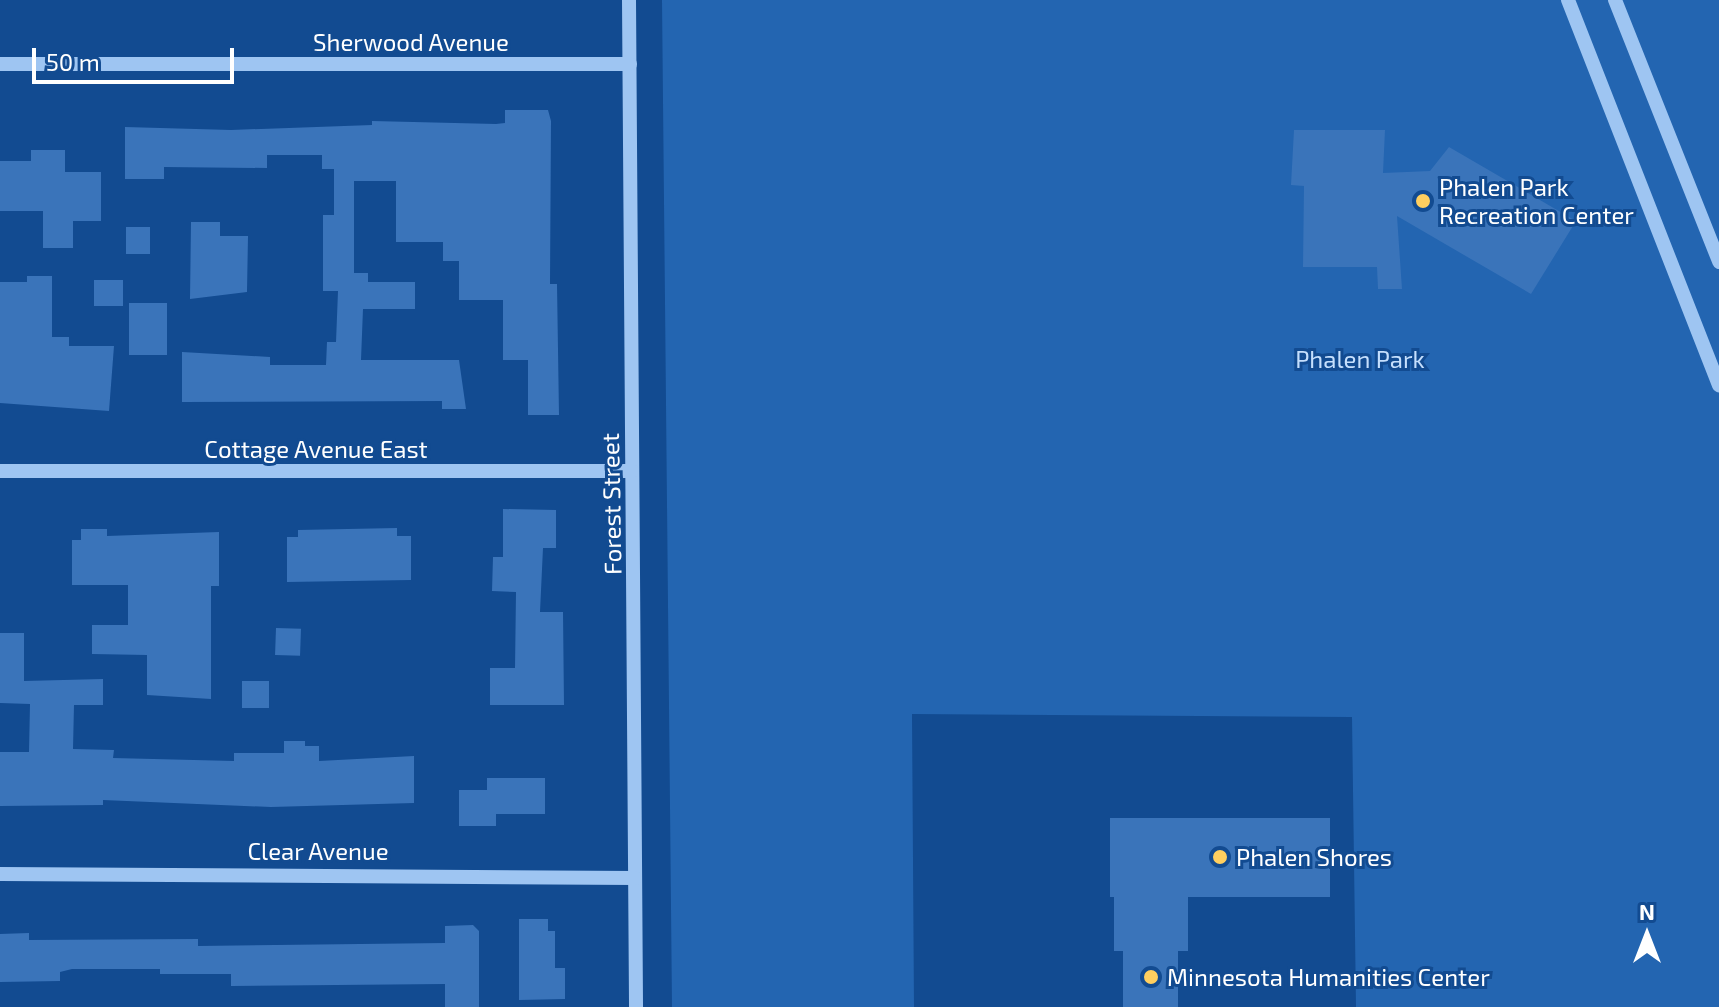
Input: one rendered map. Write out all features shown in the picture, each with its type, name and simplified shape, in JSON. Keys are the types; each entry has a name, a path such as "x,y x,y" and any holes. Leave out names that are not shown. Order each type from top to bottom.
{"street":[{"name":"Forest Street","path":"629,0 636,1007"},
{"path":"1568,0 1719,386"},
{"path":"1615,0 1719,262"},
{"name":"Sherwood Avenue","path":"0,64 630,64"},
{"name":"Cottage Avenue East","path":"0,471 632,471"},
{"name":"Clear Avenue","path":"0,874 635,878"}],"green space":[{"name":"Phalen Park","path":"662,0 1719,0 1719,1007 1356,1007 1352,717 912,714 914,1007 672,1007"}],"building":[{"path":"505,110 548,110 551,121 550,284 557,284 559,415 528,415 528,360 503,360 503,300 459,300 459,261 443,261 443,242 396,242 396,181 354,181 354,273 368,273 368,282 415,282 415,309 363,309 361,360 459,360 466,409 442,409 442,401 182,402 182,352 270,357 270,365 326,365 327,342 336,342 338,291 323,291 323,215 334,215 334,169 322,169 322,155 267,155 267,168 164,167 164,179 125,179 125,127 231,130 372,125 372,121 496,124 505,123"},
{"name":"Phalen Park Recreation Center","path":"1294,130 1385,130 1383,173 1430,171 1449,147 1576,221 1531,294 1397,216 1402,289 1378,289 1377,267 1303,267 1304,186 1291,185"},
{"path":"31,150 65,150 65,172 101,172 101,221 73,221 73,248 43,248 43,211 0,211 0,161 31,161"},
{"path":"191,222 220,222 220,236 248,236 247,292 190,299"},
{"path":"126,227 150,227 150,254 126,254"},
{"path":"27,276 52,276 52,337 69,337 69,346 114,346 109,411 0,403 0,282 27,282"},
{"path":"94,280 123,280 123,306 94,306"},
{"path":"129,303 167,303 167,355 129,355"},
{"path":"503,509 556,510 556,548 543,548 540,612 563,612 564,705 490,705 490,668 515,668 516,592 492,591 493,557 503,557"},
{"path":"397,528 397,536 411,536 411,580 287,582 287,537 298,537 298,530"},
{"path":"81,529 107,529 107,536 219,532 219,586 211,586 211,699 147,695 147,655 92,654 92,625 128,625 128,585 72,585 72,540 81,540"},
{"path":"276,628 301,629 300,656 275,655"},
{"path":"0,633 24,633 24,681 103,679 103,705 74,705 73,749 114,750 113,758 234,761 234,753 284,753 284,741 305,741 305,746 319,746 319,761 414,756 414,803 271,807 103,800 103,805 0,806 0,752 29,752 30,704 0,703"},
{"path":"242,681 269,681 269,708 242,708"},
{"path":"487,778 545,778 545,814 496,814 496,826 459,826 459,790 487,790"},
{"name":"Phalen Shores","path":"1110,818 1330,818 1330,897 1188,897 1188,951 1178,951 1178,1007 1123,1007 1123,951 1114,951 1114,897 1110,897"},
{"path":"519,919 548,919 548,931 555,931 555,968 565,968 565,999 519,1000"},
{"path":"473,925 479,931 479,1007 445,1007 445,984 231,986 231,974 160,974 160,969 72,969 60,972 60,981 0,982 0,934 29,933 29,940 198,939 198,946 445,943 445,926"}],"place":[{"name":"Phalen Park Recreation Center","path":"1423,201"},
{"name":"Phalen Shores","path":"1220,857"},
{"name":"Minnesota Humanities Center","path":"1151,977"}]}
